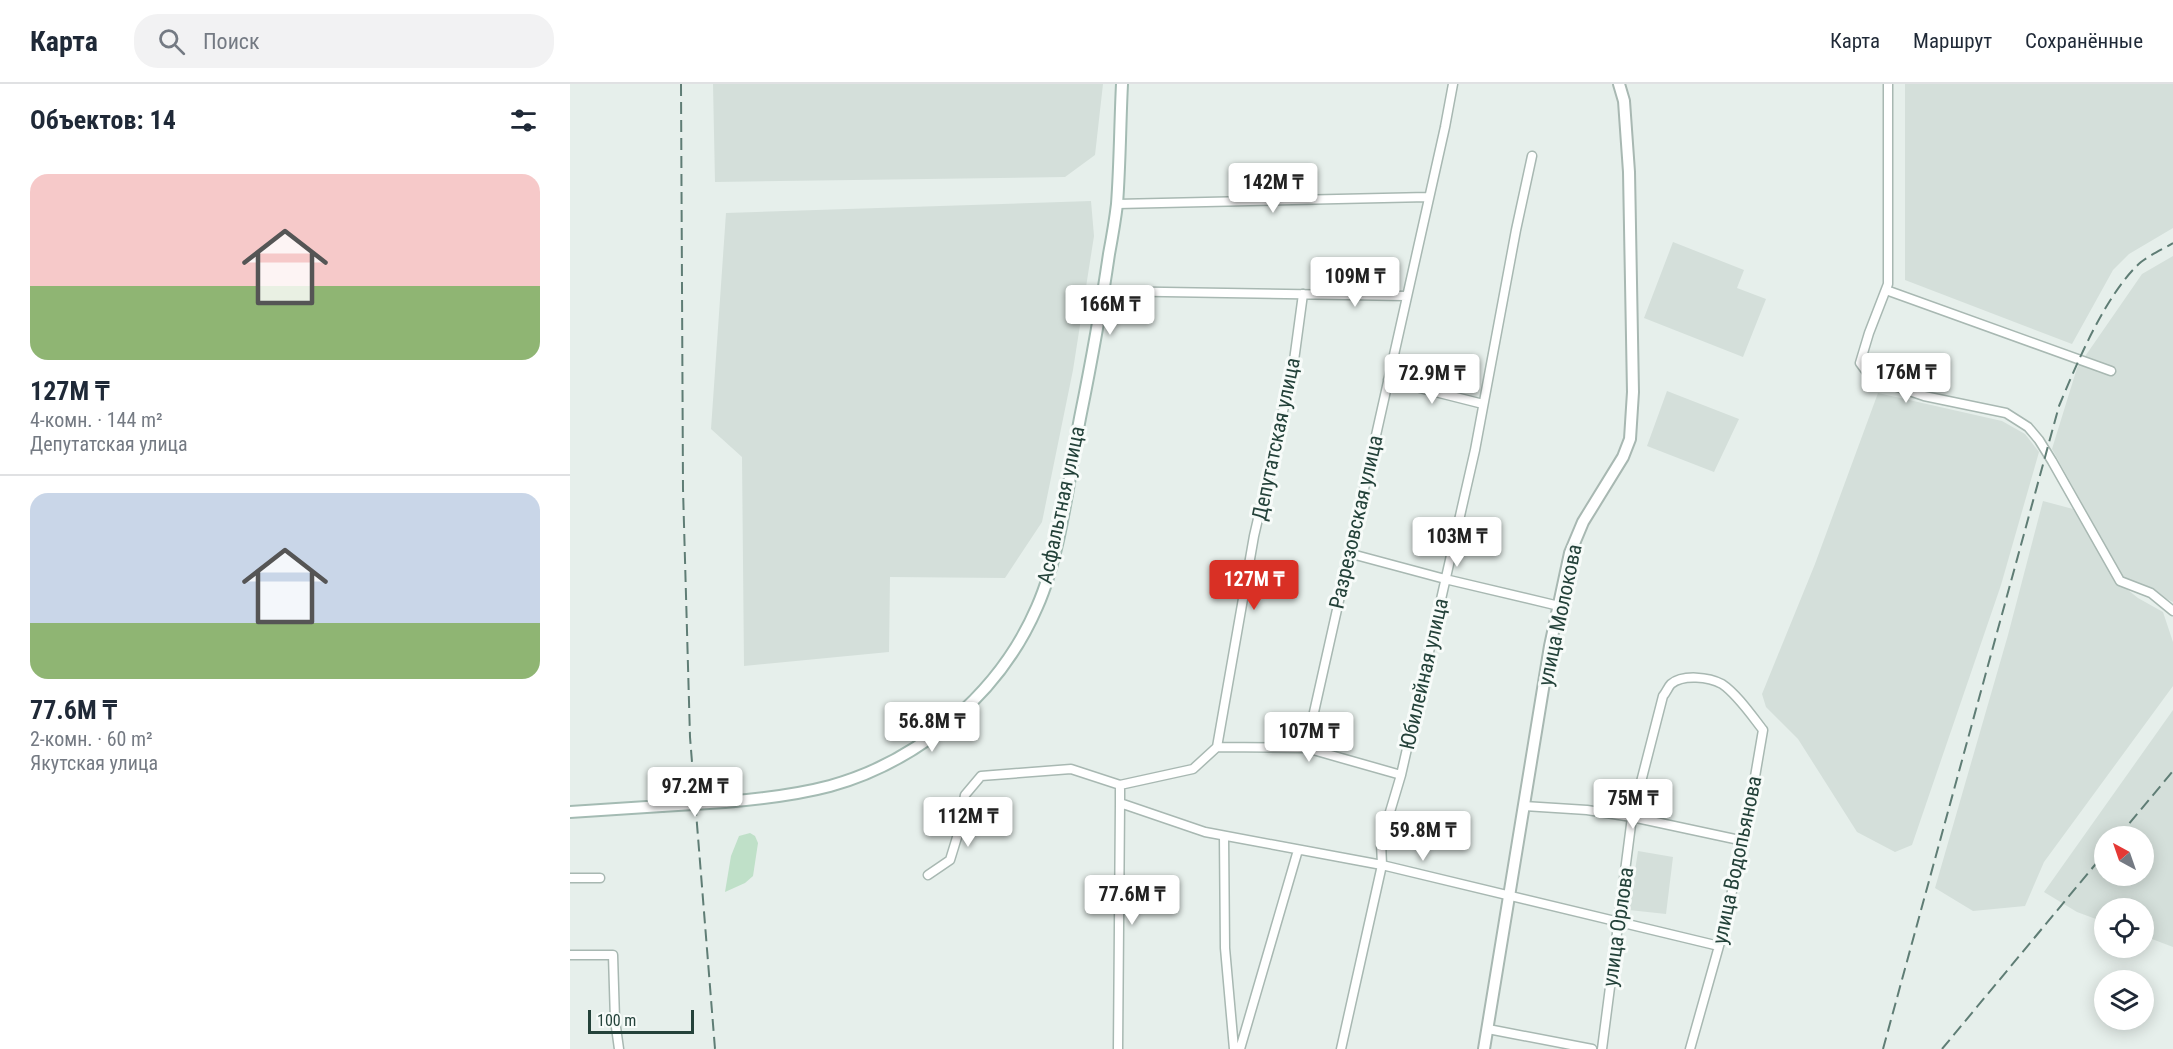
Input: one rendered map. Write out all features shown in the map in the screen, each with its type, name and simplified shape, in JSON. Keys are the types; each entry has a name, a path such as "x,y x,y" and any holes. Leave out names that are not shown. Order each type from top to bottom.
{"main road":[{"name":"Асфальтная улица","path":"570,812 794,795 860,776 914,748 968,707 1005,664 1038,606 1055,551 1104,291 1117,204 1122,84"},
{"name":"улица Молокова","path":"1484,1049 1550,646 1570,553 1582,522 1614,476 1630,439 1633,415 1628,150 1624,101 1619,84"}],"street":[{"name":"Разрезовская улица","path":"1306,748 1452,84"},
{"path":"1888,84 1888,284 1860,363 1871,378 1924,396 2006,413 2028,427 2052,461 2120,580 2151,593 2173,611"},
{"name":"Юбилейная улица","path":"1341,1049 1382,865 1380,842 1401,775 1484,404 1532,156"},
{"path":"1117,204 1428,197"},
{"path":"1886,290 2111,371"},
{"path":"1104,291 1407,296"},
{"name":"Депутатская улица","path":"1217,747 1254,536 1293,368 1303,294"},
{"path":"1388,380 1484,404"},
{"path":"1348,553 1559,606"},
{"name":"улица Орлова","path":"1602,1049 1632,817 1663,696 1672,684 1688,678 1701,678 1722,684"},
{"name":"улица Водопьянова","path":"1690,1049 1719,946 1744,841 1763,730 1743,704 1722,684"},
{"path":"928,875 950,860 958,834 965,795 981,776 1071,769 1120,785 1193,769 1217,747 1306,748 1401,775"},
{"path":"1118,1049 1120,785"},
{"path":"1120,803 1205,832 1382,865 1719,946"},
{"path":"1524,806 1587,810 1632,817 1744,841"},
{"path":"1224,836 1225,948 1234,1049"},
{"path":"1240,1049 1298,850"},
{"path":"570,878 600,878"},
{"path":"570,955 613,955 615,1020 619,1049"},
{"path":"1488,1029 1592,1049"}],"shaded area":[{"path":"713,84 1103,84 1095,155 1065,177 715,182"},
{"path":"1905,84 2173,84 2173,228 2129,254 2113,270 2072,344 1905,280"},
{"path":"1091,201 1094,236 1073,370 1042,522 1005,578 890,577 889,652 744,666 742,457 711,429 726,213"},
{"path":"1673,242 1744,270 1737,288 1766,299 1743,357 1644,318"},
{"path":"2173,256 2173,602 2124,579 2052,449 2077,368 2142,274"},
{"path":"1667,391 1739,419 1714,472 1647,446"},
{"path":"1878,393 2002,421 2025,434 2039,452 2001,585 1912,845 1895,852 1857,832 1798,739 1766,707 1762,694 1815,564"},
{"path":"2043,501 2073,509 2114,579 2138,598 2163,612 2173,642 2173,686 2044,862 2025,906 1973,911 1935,888 2008,635"},
{"path":"2173,710 2173,947 2154,940 2154,898 2094,898 2094,918 2077,912 2044,892"},
{"path":"1638,851 1673,857 1666,914 1629,910"}],"green space":[{"path":"750,833 755,836 758,843 753,876 745,883 725,892 731,856 739,836"}],"railway":[{"path":"681,84 683,489 690,737 715,1049"},
{"path":"1883,1049 2059,406 2074,370 2104,310 2116,292 2141,262 2173,243"},
{"path":"2127,826 2173,771"},
{"path":"1942,1049 2094,866"}]}
